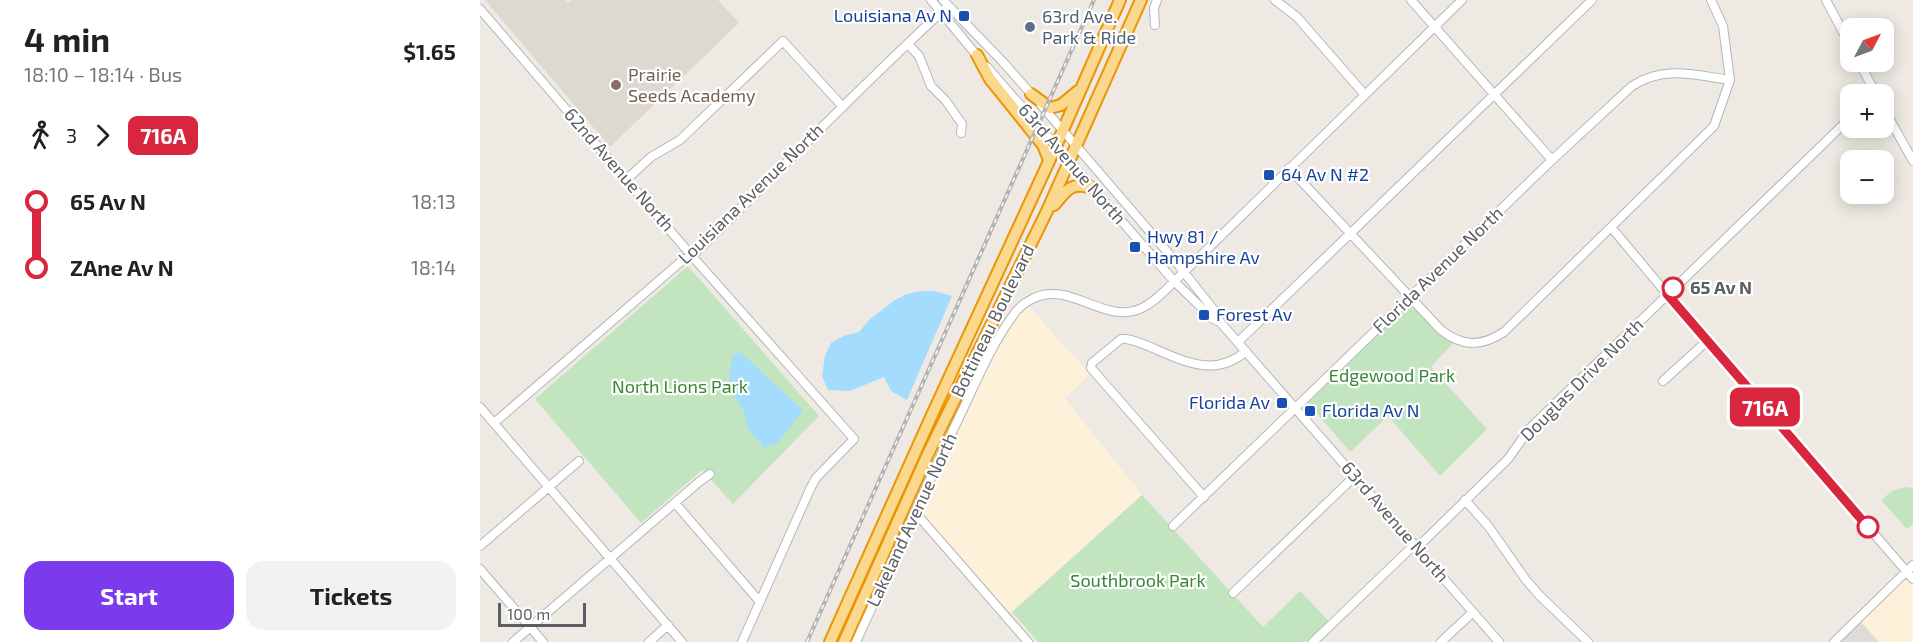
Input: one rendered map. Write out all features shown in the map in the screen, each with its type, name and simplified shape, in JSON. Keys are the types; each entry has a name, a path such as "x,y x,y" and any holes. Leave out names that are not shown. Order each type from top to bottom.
{"highway":[{"name":"Bottineau Boulevard","path":"830,642 1120,0"},
{"name":"Bottineau Boulevard","path":"844,642 928,454 1047,212 1141,0"},
{"path":"977,55 990,79 1043,145 1049,160"},
{"path":"1031,94 1050,108 1060,105 1081,89"},
{"path":"1047,212 1071,187 1083,185 1093,188"}],"street":[{"name":"63rd Avenue North","path":"931,0 1174,280 1213,319 1220,322"},
{"path":"1155,25 1154,8 1157,0"},
{"path":"1275,0 1297,17 1365,95"},
{"path":"1411,0 1552,160"},
{"name":"Lakeland Avenue North","path":"856,642 980,374 1008,322 1019,308 1040,296 1059,294 1077,298 1107,310 1130,312 1147,305 1183,273 1462,0"},
{"path":"1238,342 1592,0"},
{"path":"1288,168 1450,337 1468,343 1487,341 1504,332 1714,126 1730,81 1723,26 1711,0"},
{"path":"1826,0 1840,26"},
{"name":"63rd Avenue North","path":"946,3 1003,62 1063,130 1176,262 1217,314 1220,322 1499,642"},
{"name":"Louisiana Avenue North","path":"494,423 684,259 692,256 941,12 946,3"},
{"name":"62nd Avenue North","path":"480,9 692,256 854,439 811,486 760,602"},
{"path":"627,179 651,157 680,140 783,41 843,107"},
{"path":"908,44 920,56 931,86 946,101 962,124 961,133"},
{"name":"Florida Avenue North","path":"1173,526 1622,94 1643,79 1668,72 1730,81"},
{"path":"1894,127 1913,161"},
{"name":"Douglas Drive North","path":"1313,642 1415,545 1424,541 1508,459 1530,428 1840,128"},
{"path":"1611,227 1798,452 1913,579"},
{"path":"1204,496 1091,368 1092,363 1121,339 1133,340 1196,365 1226,364 1234,361 1246,351"},
{"path":"1663,381 1707,341"},
{"path":"480,407 682,642"},
{"path":"480,546 579,461"},
{"path":"513,642 710,474"},
{"path":"1233,593 1354,476"},
{"path":"1466,500 1489,527 1526,580 1588,642"},
{"path":"675,503 760,602 742,642"},
{"path":"915,512 1028,642"},
{"path":"1834,642 1913,565"},
{"path":"480,568 543,642"},
{"path":"1441,642 1473,612"},
{"path":"649,642 668,626"}],"shaded area":[{"name":"Prairie Seeds Academy","path":"485,0 565,0 569,3 572,0 718,0 739,23 610,147"},
{"path":"1027,305 1090,374 1065,399 1142,495 1010,614 921,514 920,507 1009,325"},
{"path":"1903,580 1913,583 1913,642 1879,642 1861,622"},
{"path":"1861,622 1879,642 1840,642"}],"green space":[{"name":"North Lions Park","path":"688,266 819,416 733,504 702,470 641,523 535,399"},
{"name":"Edgewood Park","path":"1409,304 1442,336 1453,343 1431,367 1487,429 1440,476 1388,416 1350,452 1308,403"},
{"path":"1904,487 1913,488 1913,524 1907,529 1881,500 1892,491"},
{"name":"Southbrook Park","path":"1142,495 1263,627 1300,591 1329,621 1307,642 1038,642 1012,612"}],"water":[{"path":"935,291 952,296 907,400 891,391 884,377 850,391 828,390 822,376 825,356 831,343 846,335 859,332 870,319 895,300 907,294"},
{"path":"739,351 803,410 778,443 764,448 748,428 743,410 729,388 733,355"}],"railway":[{"path":"807,642 1094,0"}],"bus line":[{"name":"716A","path":"1673,288 1667,294 1868,527"}],"place":[{"name":"Louisiana Av N","path":"964,16"},
{"name":"63rd Ave. Park & Ride","path":"1030,27"},
{"name":"Prairie Seeds Academy","path":"616,85"},
{"name":"64 Av N #2","path":"1269,175"},
{"name":"Hwy 81 / Hampshire Av","path":"1135,247"},
{"name":"65 Av N","path":"1673,288"},
{"name":"Forest Av","path":"1204,315"},
{"name":"Florida Av","path":"1282,403"},
{"name":"Florida Av N","path":"1310,411"}]}
